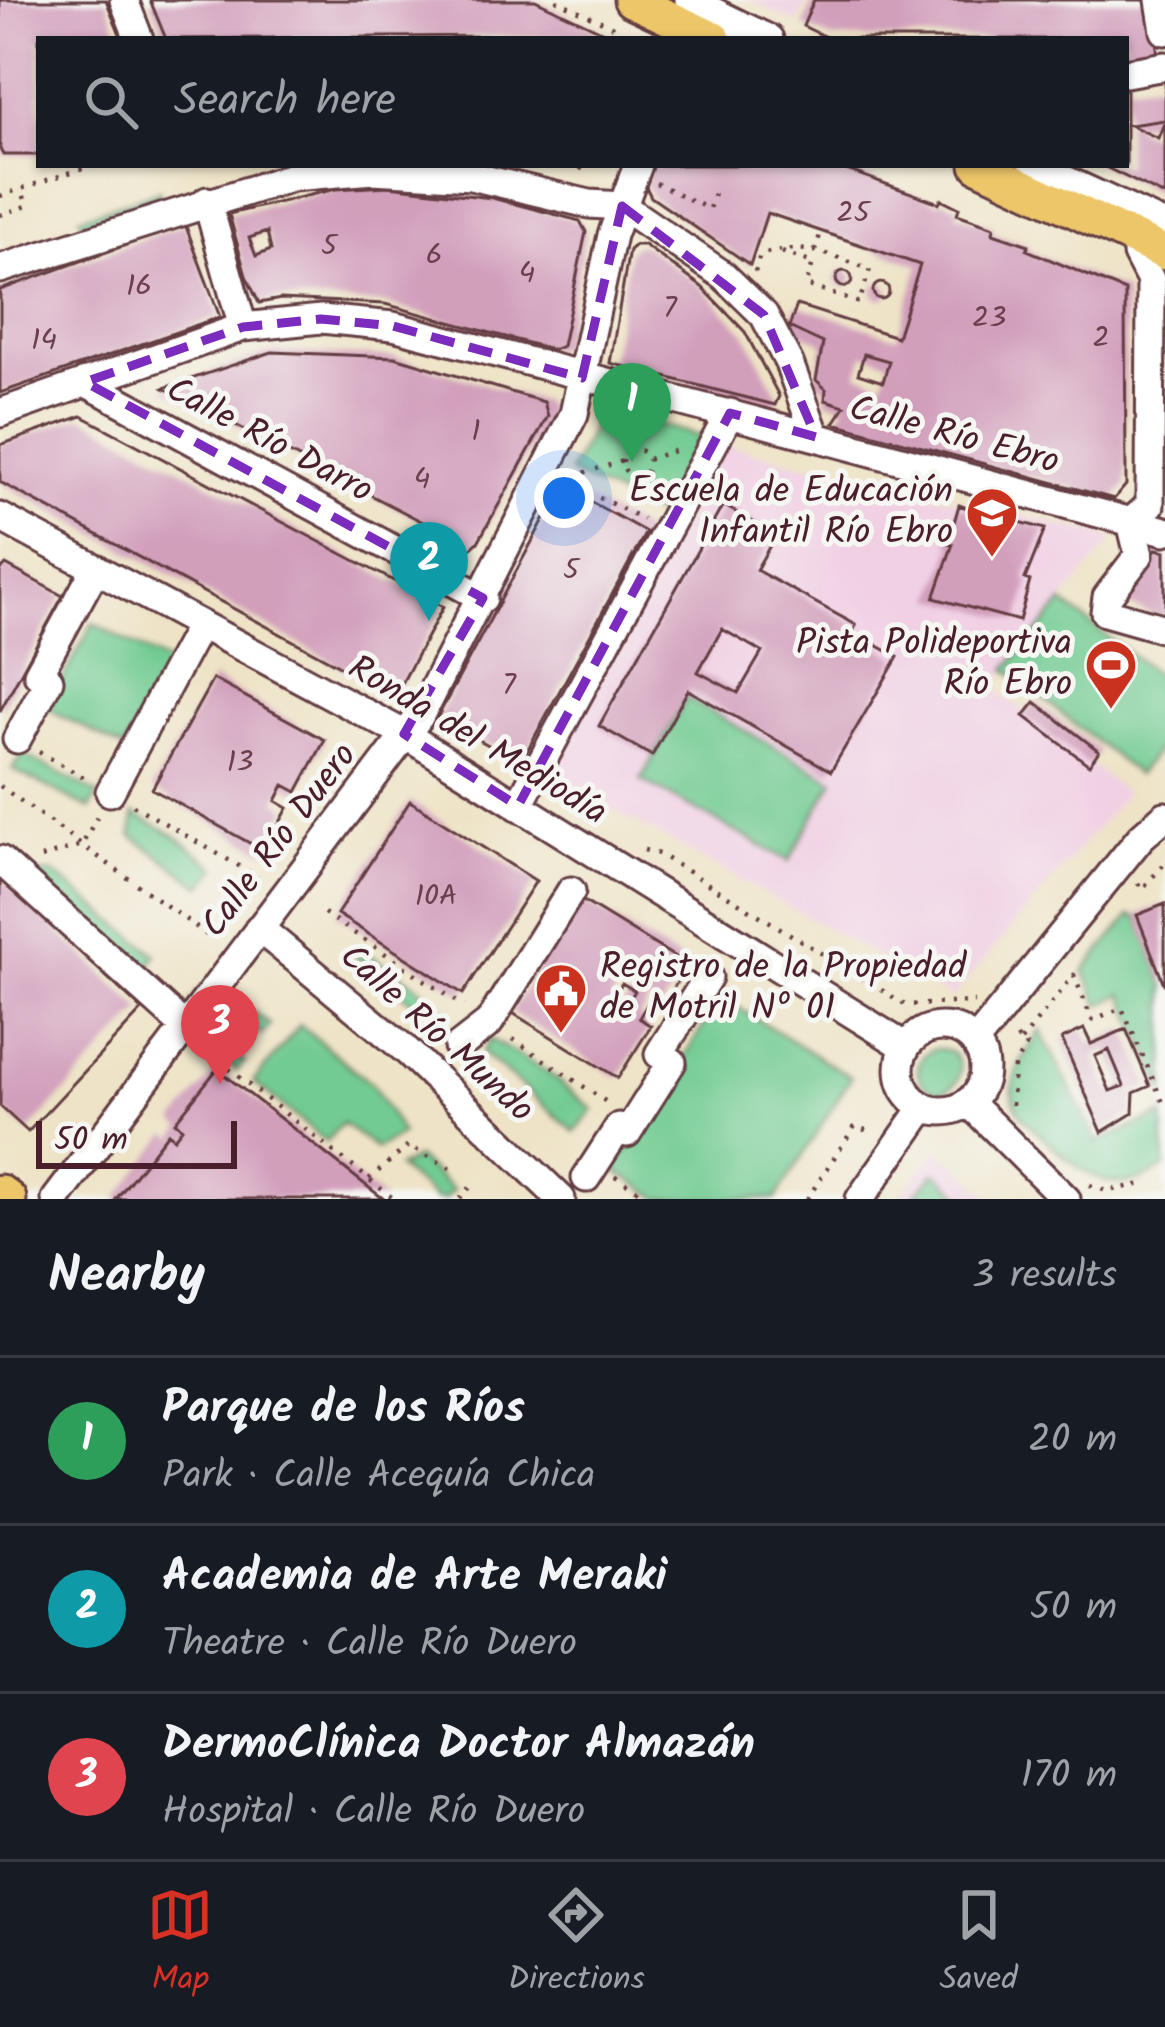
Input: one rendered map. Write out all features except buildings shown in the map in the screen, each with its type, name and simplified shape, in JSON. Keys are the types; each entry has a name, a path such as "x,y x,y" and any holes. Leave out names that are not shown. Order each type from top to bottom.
{"main road":[{"path":"640,2 695,26"},
{"path":"989,168 1156,240"},
{"path":"0,1192 9,1199"}],"street":[{"path":"124,0 139,36"},
{"path":"1160,0 1165,31"},
{"path":"695,26 752,36"},
{"path":"1129,72 1165,66"},
{"path":"1038,168 1156,240 1137,254 1151,281 1158,429 1150,506 1131,522 1139,555 1107,598 1106,612 1165,629"},
{"path":"0,269 206,200 292,177 373,170 471,176 622,206"},
{"name":"Calle Río Duero","path":"56,1199 419,717 574,414 622,206 641,170"},
{"path":"206,200 243,327"},
{"name":"Calle Río Ebro","path":"622,206 723,275 764,315 789,363 816,436 1165,531"},
{"path":"0,412 243,327 321,319 393,326 816,436"},
{"name":"Calle Río Darro","path":"85,382 483,598"},
{"path":"518,806 730,413"},
{"name":"Ronda del Mediodía","path":"0,517 404,734 906,1047"},
{"path":"17,739 50,680 38,674 96,568"},
{"path":"110,792 193,638"},
{"path":"1141,838 1165,790"},
{"path":"975,1042 1141,838 1165,816"},
{"path":"5,864 185,1027"},
{"path":"458,1047 489,1023 572,891"},
{"name":"Calle Río Mundo","path":"259,928 407,1051 561,1199"},
{"path":"591,1171 619,1127 627,1132 672,1062 659,1054 708,976"},
{"path":"939,1027 953,1028 975,1042 985,1067 977,1092 968,1102 946,1111 924,1107 904,1088 900,1074 906,1047 939,1027"},
{"path":"968,1102 1076,1191"},
{"path":"860,1199 918,1122 924,1107"}],"path":[{"path":"556,0 613,27 621,36"},
{"path":"0,196 84,168"},
{"path":"641,170 683,200 709,209 715,191"},
{"path":"0,214 27,206 22,190"},
{"path":"814,251 821,232"},
{"path":"754,273 760,255 795,244 870,269 860,303 806,285 813,263 776,250"},
{"path":"597,409 609,413 628,453"},
{"path":"628,453 623,461 562,480 666,531"},
{"path":"623,461 632,475 647,469 646,455 628,453"},
{"path":"0,786 210,937"},
{"path":"5,864 82,844 110,792"},
{"path":"1132,874 1142,889 1165,863"},
{"path":"1012,1106 1009,1085 1024,1043 1074,975 1092,1020 1122,1008 1165,1107"},
{"path":"210,1054 394,1199"},
{"path":"806,1199 855,1126 886,1142"},
{"path":"369,1179 408,1145 458,1172"},
{"path":"591,1171 651,1199"},
{"path":"1076,1191 1148,1183"},
{"path":"460,1199 472,1185"}],"highlighted area":[{"path":"622,206 764,315 816,437 730,413 518,806 404,734 483,598 85,382 243,327 321,319 393,326 582,378"}],"shaded area":[{"path":"749,0 808,0 797,23"},
{"path":"726,445 1114,538 993,687 1126,793 952,998 548,773"},
{"path":"939,1149 967,1174 993,1199 898,1199"}],"green space":[{"path":"159,191 161,198 83,225 80,217"},
{"path":"602,408 702,437 661,516 569,473"},
{"name":"Pista Polideportiva Río Ebro","path":"1063,603 1165,681 1165,740 1137,775 1006,669"},
{"path":"93,623 170,664 124,749 47,708"},
{"path":"686,698 834,780 789,861 641,780"},
{"path":"23,754 98,794 90,809 13,770"},
{"path":"134,814 176,836 217,868 202,886 132,836"},
{"path":"53,873 156,954 146,975 35,875"},
{"path":"1131,915 1139,919 1165,986 1165,1093 1123,994 1100,1005 1084,971"},
{"path":"360,949 416,984 445,1011 436,1021 355,956"},
{"path":"721,997 851,1077 776,1199 661,1199 614,1170"},
{"path":"255,1013 270,1025 262,1035 253,1028 233,1052 245,1062 237,1071 219,1056"},
{"path":"300,1025 373,1085 402,1134 376,1149 342,1123 326,1142 253,1082"},
{"path":"1040,1030 1098,1142 1163,1115 1165,1167 1133,1182 1104,1181 1078,1167 1024,1119 1014,1101 1014,1083"},
{"path":"490,1039 548,1073 594,1110 575,1132 482,1053"},
{"path":"939,1049 954,1055 960,1070 954,1085 939,1091 924,1085 918,1070 924,1055"},
{"path":"416,1158 453,1190 445,1199 435,1199 398,1168"},
{"path":"936,1172 966,1199 911,1199"}],"place":[{"name":"Parque de los Ríos","path":"632,462"},
{"name":"Escuela de Educación Infantil Río Ebro","path":"992,559"},
{"name":"Academia de Arte Meraki","path":"429,621"},
{"name":"Pista Polideportiva Río Ebro","path":"1111,711"},
{"name":"Registro de la Propiedad de Motril Nº 01","path":"561,1035"},
{"name":"DermoClínica Doctor Almazán","path":"220,1084"}]}
